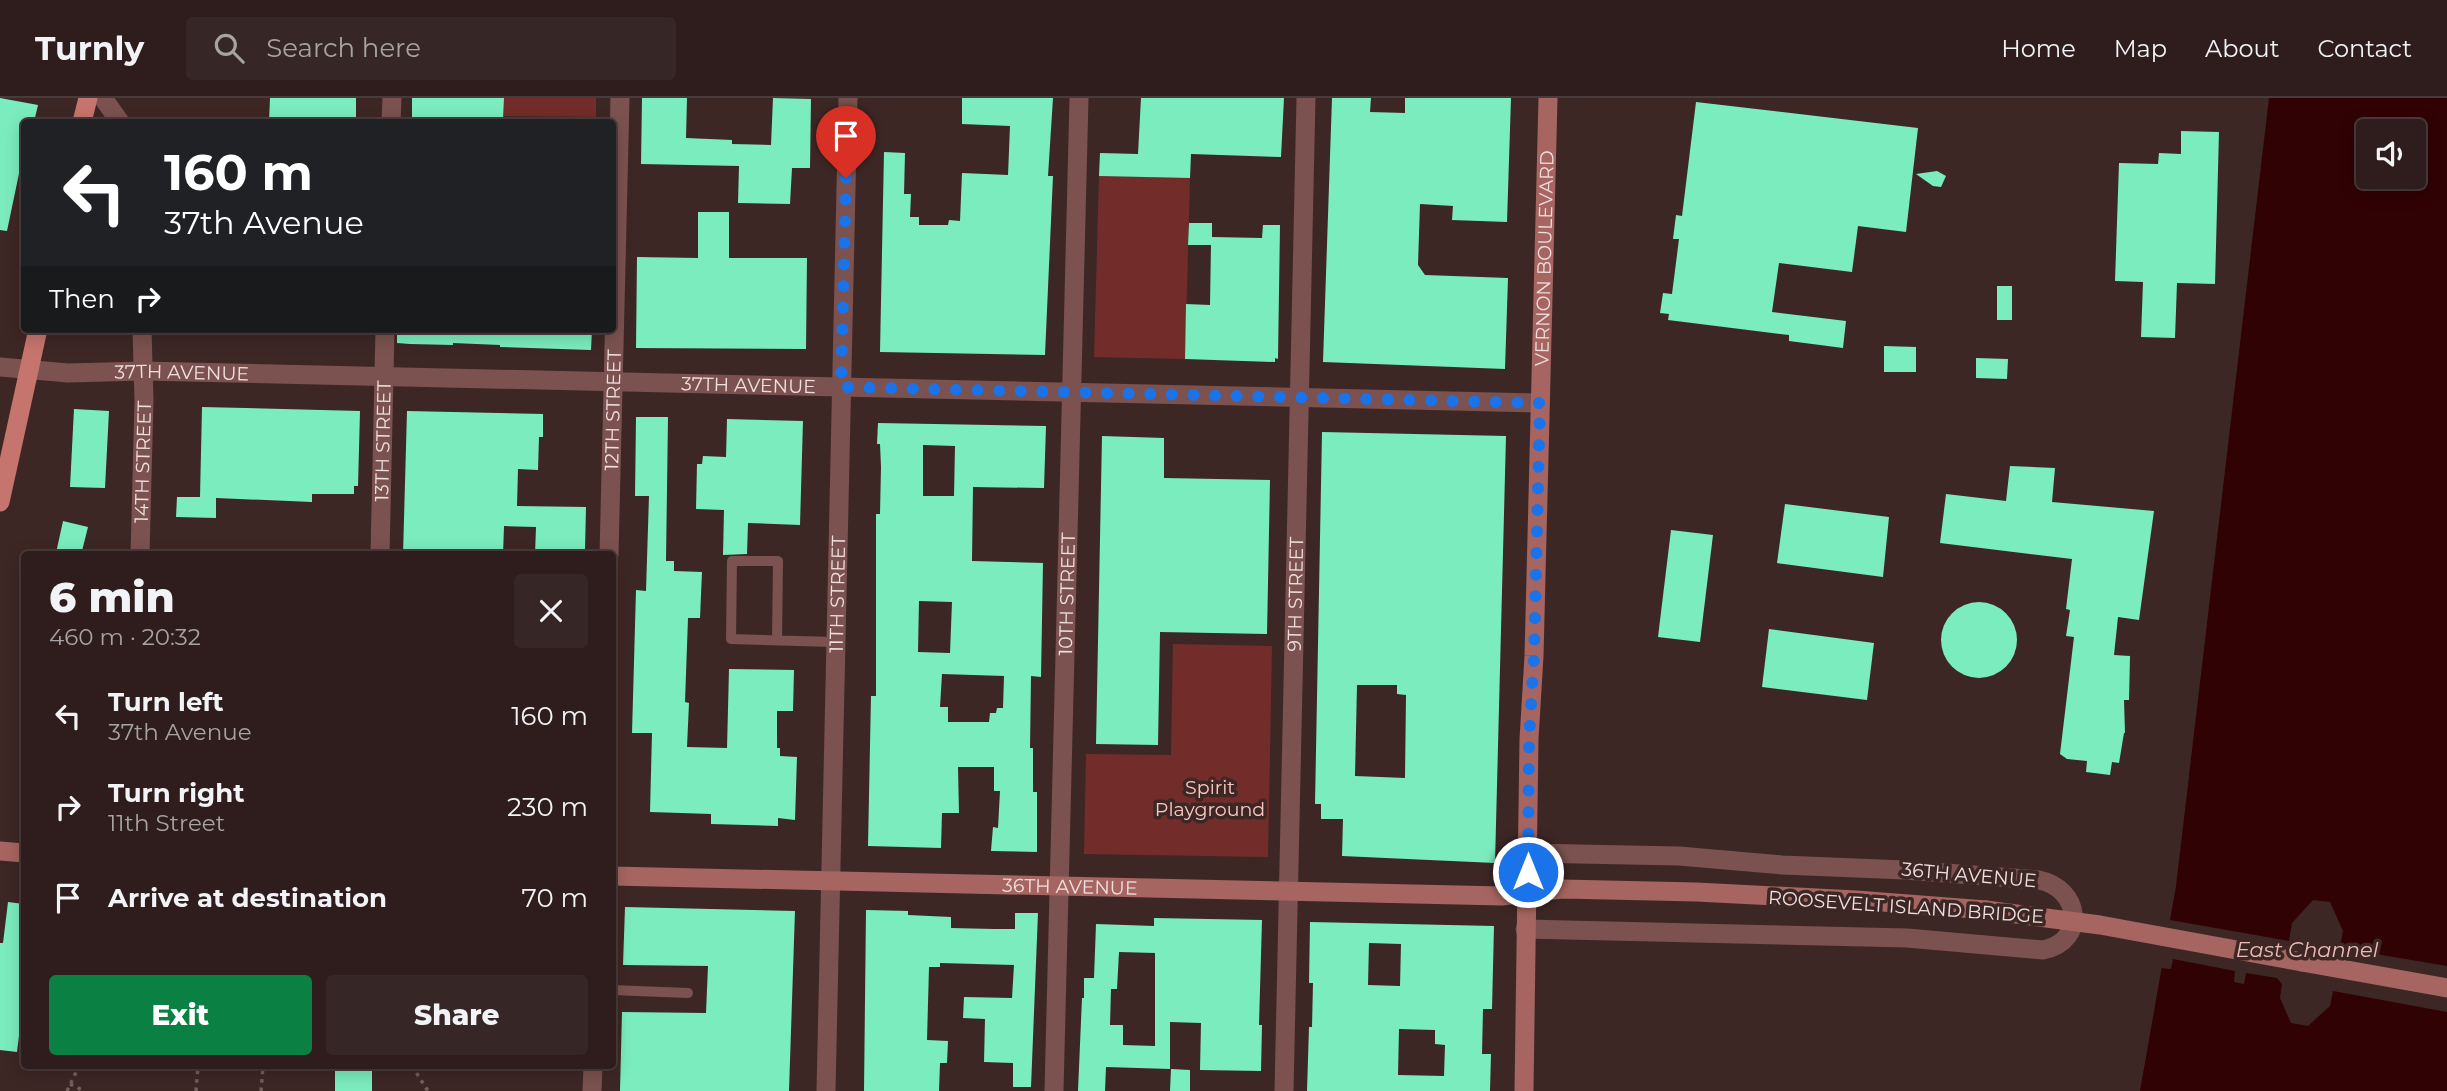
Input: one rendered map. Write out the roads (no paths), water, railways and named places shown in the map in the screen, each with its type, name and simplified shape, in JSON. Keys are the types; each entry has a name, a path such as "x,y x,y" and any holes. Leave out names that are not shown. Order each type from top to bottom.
{"main road":[{"path":"83,119 88,98"},
{"name":"VERNON BOULEVARD","path":"1524,1091 1529,739 1534,656 1548,98"},
{"path":"0,502 37,333"},
{"path":"0,851 21,853"},
{"name":"36TH AVENUE","path":"616,876 1502,895 1528,892"},
{"name":"ROOSEVELT ISLAND BRIDGE","path":"1528,892 1562,889 1696,892 1986,910 2122,929 2447,988"}],"street":[{"path":"103,98 118,119"},
{"path":"391,98 391,119"},
{"name":"12TH STREET","path":"616,240 620,98"},
{"name":"11TH STREET","path":"826,1091 848,98"},
{"name":"10TH STREET","path":"1054,1091 1079,98"},
{"name":"9TH STREET","path":"1284,1091 1306,98"},
{"name":"14TH STREET","path":"140,551 142,333"},
{"name":"13TH STREET","path":"380,551 385,333"},
{"name":"12TH STREET","path":"609,551 613,333"},
{"name":"37TH AVENUE","path":"0,367 68,373 143,371 1540,403"},
{"name":"36TH AVENUE","path":"1525,929 1908,938 2043,950 2057,947 2068,938 2073,913 2063,892 2053,884 2039,880 1918,870 1782,865 1679,856 1528,853"},
{"path":"592,1091 593,1069"}],"lane":[{"path":"777,640 778,561 732,561 732,639 835,642"},
{"path":"616,990 688,993"}],"water":[{"name":"East Channel","path":"2269,98 2447,98 2447,1091 2140,1091 2176,886"}],"park label":[{"name":"Spirit Playground","path":"1210,798"}]}
